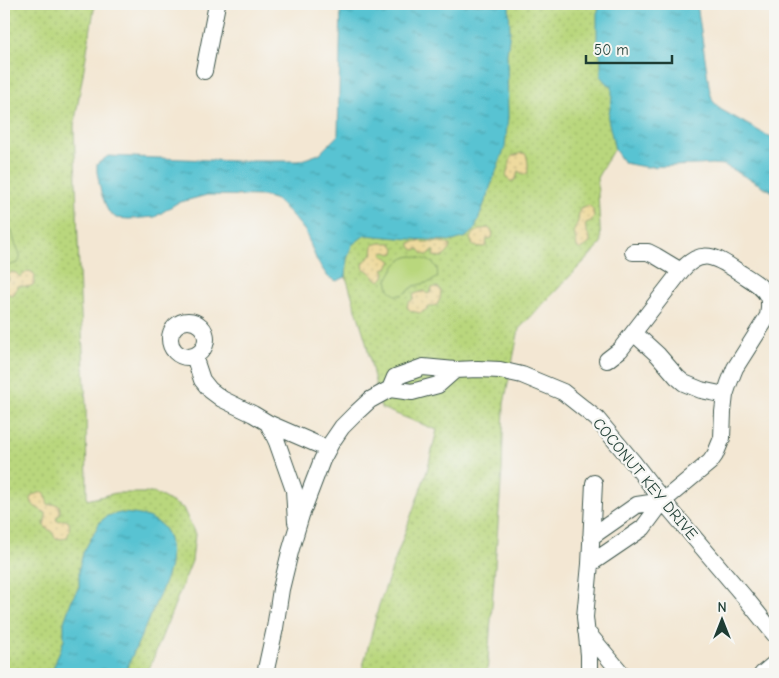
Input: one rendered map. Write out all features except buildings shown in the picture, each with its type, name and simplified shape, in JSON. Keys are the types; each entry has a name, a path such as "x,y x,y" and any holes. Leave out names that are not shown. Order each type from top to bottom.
{"street":[{"path":"204,72 217,4"},
{"path":"632,252 648,252 681,271"},
{"path":"590,564 643,528 663,501 704,468 716,455 722,438 725,395 735,368 772,309 768,297 757,284 719,259 710,256 693,260 681,271 620,350 607,360"},
{"path":"634,333 684,383 700,390 725,395"},
{"path":"194,356 202,380 210,390 222,399 253,414 268,424 328,450"},
{"name":"COCONUT KEY DRIVE","path":"265,674 290,552 301,515 322,460 342,427 370,400 390,389 395,377 423,367 455,370 500,370 522,375 563,392 597,420 775,635"},
{"path":"268,424 277,442 294,490 296,532"},
{"path":"590,674 590,655 584,617 590,564 594,483"},
{"path":"592,537 638,505 663,501"},
{"path":"586,631 622,674"},
{"path":"762,674 775,663"}],"green space":[{"path":"4,4 95,4 74,126 86,405 87,500 116,493 155,493 183,508 195,534 192,561 147,674 4,674"},
{"path":"493,4 622,4 626,127 597,178 601,244 519,329 504,404 502,470 487,674 361,674 379,605 427,471 437,430 381,408 365,338 346,277 346,234"},
{"path":"4,226 10,228 12,232 20,258 18,263 4,269"},
{"path":"413,256 431,262 437,268 437,278 414,286 401,295 395,295 389,289 387,280 394,267 400,261"}],"sand":[{"path":"522,153 527,156 527,174 518,171 516,179 510,181 506,174 511,157"},
{"path":"589,205 593,210 594,217 585,225 590,237 590,243 580,250 577,247 574,231 580,208"},
{"path":"488,228 493,233 492,238 487,239 486,246 473,246 470,238 478,231"},
{"path":"417,241 443,242 450,245 450,247 448,252 442,257 433,256 433,250 430,254 426,255 419,249 412,249 410,246 410,243"},
{"path":"391,243 395,248 394,253 386,252 382,255 392,261 388,267 383,269 385,272 384,277 380,281 364,269 363,265 372,255 373,245"},
{"path":"28,271 35,275 34,284 28,287 18,286 14,294 11,295 4,291 4,277 9,280 8,276 11,272 16,273 20,277"},
{"path":"435,287 441,291 437,305 431,306 420,313 411,311 407,307 414,294 424,291 427,294 430,293 432,288"},
{"path":"45,493 48,505 59,505 60,514 56,517 57,521 64,520 69,522 69,531 66,538 55,538 52,531 44,525 46,513 35,507 32,503 32,495"}],"water":[{"path":"341,4 509,4 510,31 507,54 508,117 505,147 475,229 466,237 453,241 365,235 352,245 347,259 346,277 336,281 328,277 317,261 305,231 290,213 276,200 264,196 207,195 177,203 155,217 116,218 108,211 101,193 97,164 108,156 235,161 299,161 319,154 338,135"},
{"path":"601,4 697,4 713,101 720,109 775,140 775,193 724,165 645,167 624,163 615,150 608,119 612,86 601,77 601,60 597,40 597,13"},
{"path":"120,513 151,518 161,525 167,533 170,546 170,564 163,587 124,674 51,674 64,640 64,622 72,599 79,587 79,568 83,553 100,522 107,516"}]}
